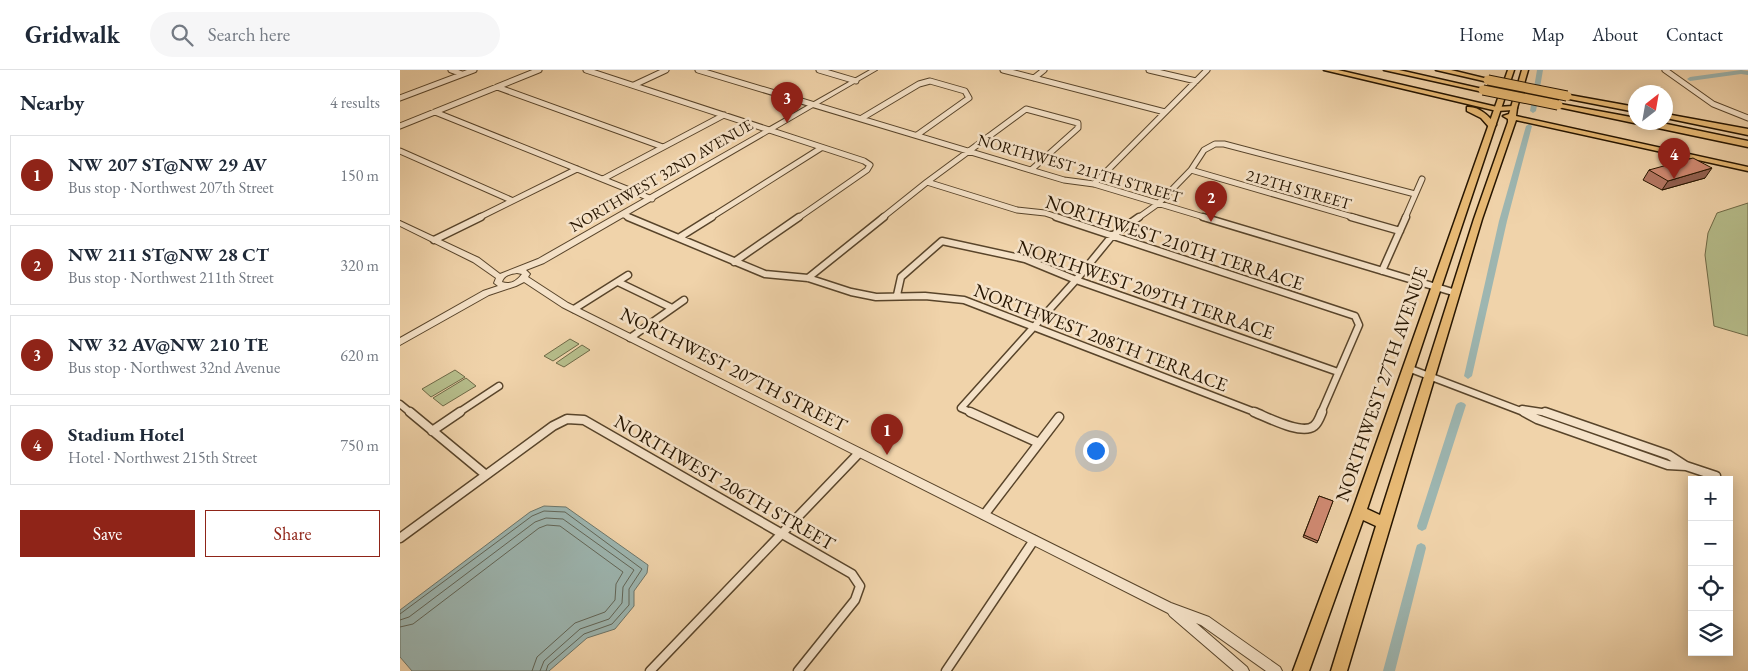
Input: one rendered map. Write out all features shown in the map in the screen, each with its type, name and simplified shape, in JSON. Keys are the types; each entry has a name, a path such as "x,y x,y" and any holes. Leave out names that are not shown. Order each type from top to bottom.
{"highway":[{"path":"1328,70 1496,111"},
{"path":"1388,70 1485,85 1562,100 1628,109"},
{"path":"1416,70 1628,113"},
{"path":"1440,70 1485,85"},
{"path":"1364,80 1372,84 1465,108 1484,116 1492,125"},
{"path":"1562,100 1628,119"},
{"path":"1465,108 1513,113"},
{"path":"1673,117 1748,132"},
{"path":"1673,122 1748,138"},
{"path":"1673,128 1748,144"}],"main road":[{"name":"NORTHWEST 27TH AVENUE","path":"1301,671 1359,512 1510,70"},
{"path":"1339,671 1478,220 1497,168 1525,70"},
{"path":"1513,113 1748,164"},
{"path":"1513,113 1748,169"},
{"path":"1481,153 1494,160 1497,168"},
{"path":"1463,207 1478,220"},
{"path":"1457,223 1478,220"},
{"path":"1359,512 1384,523"}],"street":[{"path":"452,70 462,74"},
{"path":"401,97 474,70"},
{"path":"400,126 539,70"},
{"path":"586,70 864,161 870,165 867,170 734,262"},
{"path":"634,85 666,70"},
{"path":"819,70 856,80"},
{"name":"NORTHWEST 32ND AVENUE","path":"499,279 541,261 874,70"},
{"path":"1003,70 1165,112"},
{"path":"1034,78 1044,70"},
{"path":"1149,70 1196,81"},
{"path":"1094,184 1207,70"},
{"path":"1665,70 1713,104 1748,118"},
{"name":"NORTHWEST 211TH STREET","path":"702,71 1064,180 1094,184 1159,203 1456,293"},
{"path":"862,118 919,84 930,82 965,91 969,98 917,135"},
{"path":"497,87 663,147"},
{"path":"808,278 927,182 1017,114 1026,110 1035,110 1078,123 1078,128 1031,170"},
{"path":"435,112 652,198"},
{"path":"603,179 724,115"},
{"path":"1039,443 960,408 1076,280 1112,236 1159,203 1191,170 1204,150 1215,144 1416,194"},
{"path":"680,237 821,148"},
{"path":"400,150 511,200"},
{"path":"434,240 577,168"},
{"name":"212TH STREET","path":"1191,170 1400,231"},
{"path":"1382,271 1422,179"},
{"name":"NORTHWEST 210TH TERRACE","path":"927,182 1017,210 1045,213 1355,316 1359,325 1338,372"},
{"name":"NORTHWEST 208TH TERRACE","path":"624,214 766,274 808,278 851,292 876,297 897,295 964,300 1295,428 1308,430 1316,425 1338,372"},
{"path":"402,226 476,260 514,271"},
{"name":"NORTHWEST 209TH TERRACE","path":"897,295 901,277 942,241 1025,259 1076,280 1338,372"},
{"path":"476,260 499,279 486,293"},
{"name":"NORTHWEST 32ND AVENUE","path":"509,285 525,276 541,261"},
{"name":"NORTHWEST 207TH STREET","path":"514,271 523,271 525,276 552,298"},
{"path":"574,309 628,275"},
{"name":"NORTHWEST 207TH STREET","path":"499,279 499,285 509,285 552,298 1168,607 1205,621 1276,671"},
{"path":"618,282 672,308"},
{"path":"400,342 486,293 509,285"},
{"path":"630,338 684,300"},
{"path":"1408,368 1517,408 1537,419 1668,464 1686,466 1716,476"},
{"path":"432,431 499,386"},
{"path":"400,404 486,475 400,538"},
{"path":"984,515 1059,417"},
{"name":"NORTHWEST 206TH STREET","path":"486,475 553,426 567,419 584,420 852,574 860,586 856,600 798,671"},
{"path":"650,671 860,453"},
{"path":"946,671 1034,540"},
{"name":"NORTHWEST 207TH STREET","path":"1168,607 1244,671"}],"green space":[{"path":"1748,203 1748,336 1714,326 1705,255 1708,233 1717,213"},
{"path":"570,339 579,344 553,361 544,356"},
{"path":"582,345 590,350 564,367 556,363"},
{"path":"455,370 465,377 431,397 422,389"},
{"path":"466,378 476,386 443,406 433,398"}],"water":[{"path":"544,506 566,507 648,565 647,573 634,591 634,606 615,629 587,638 549,671 412,671 400,657 400,610 530,512"}],"building":[{"path":"1693,158 1712,168 1668,181 1649,170"},
{"path":"1319,496 1333,501 1318,541 1304,535"}],"waterway":[{"path":"1533,111 1540,70"},
{"path":"1690,79 1741,72 1748,73"},
{"path":"1468,376 1503,221 1529,126"},
{"path":"1422,526 1461,405"},
{"path":"1389,671 1421,548"}],"place":[{"name":"NW 32 AV@NW 210 TE","path":"787,123"},
{"name":"Stadium Hotel","path":"1674,179"},
{"name":"NW 211 ST@NW 28 CT","path":"1211,222"},
{"name":"NW 207 ST@NW 29 AV","path":"887,455"}]}
